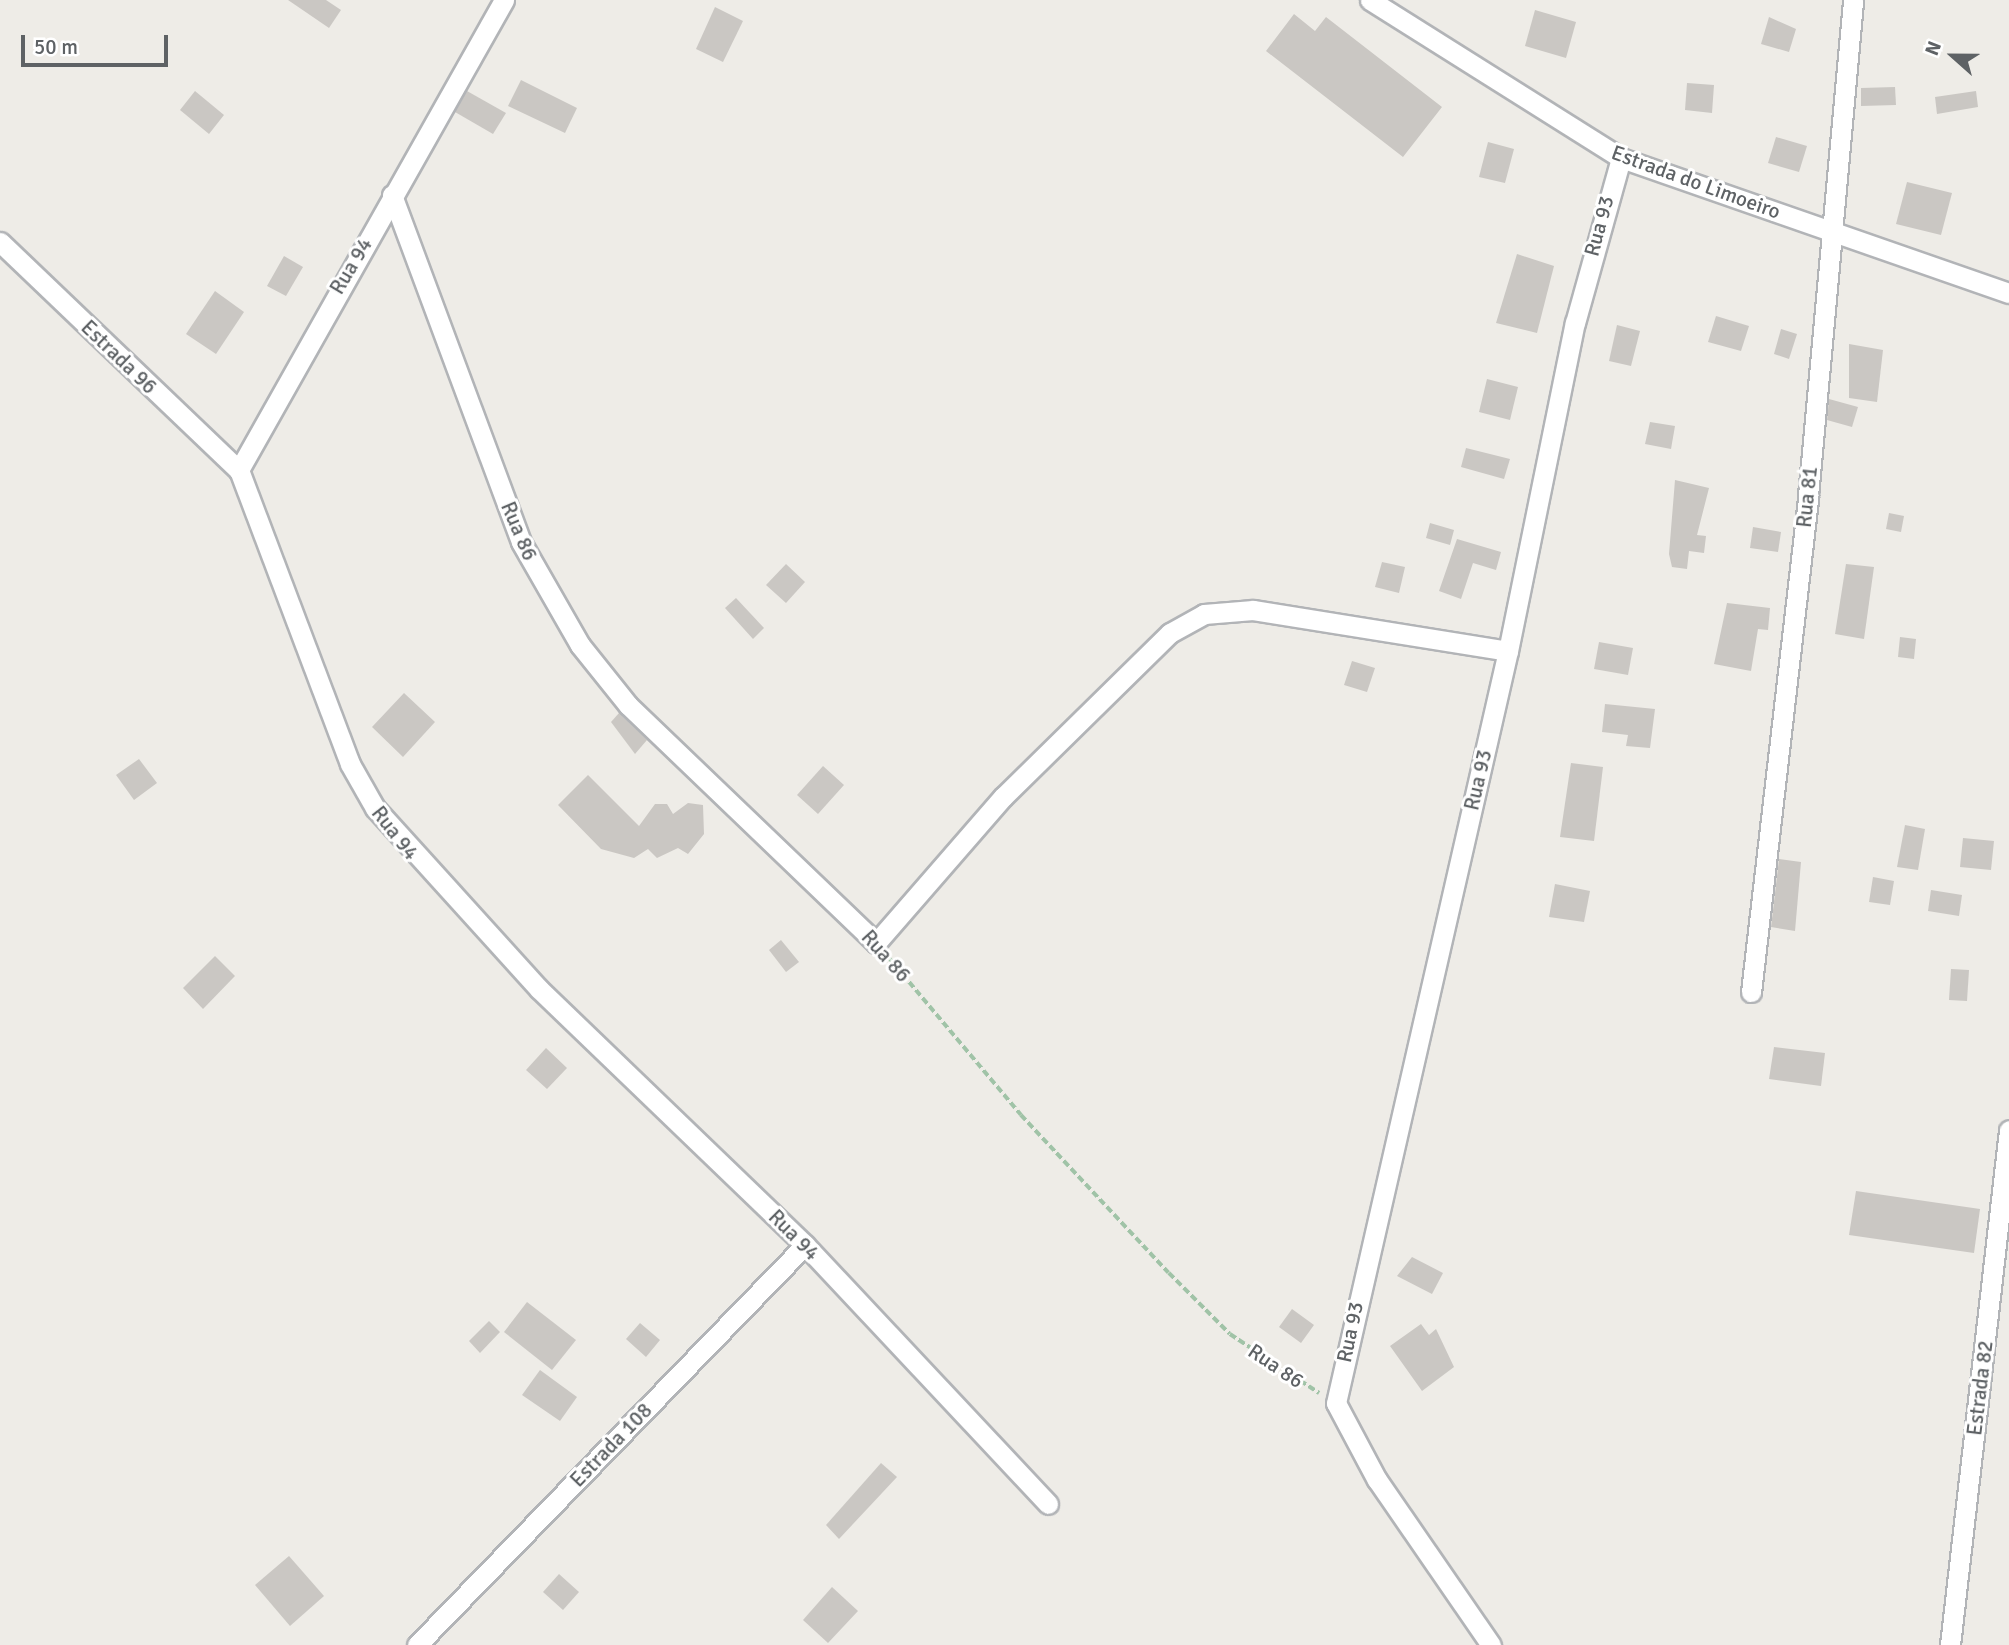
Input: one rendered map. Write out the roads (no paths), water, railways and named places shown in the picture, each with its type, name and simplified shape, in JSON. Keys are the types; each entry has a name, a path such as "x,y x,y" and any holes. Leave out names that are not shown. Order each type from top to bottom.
{"street":[{"name":"Rua 94","path":"505,0 392,195 239,470 350,764 375,808 539,989 805,1245 1048,1504"},
{"name":"Estrada do Limoeiro","path":"1370,0 1621,158 2009,293"},
{"name":"Rua 81","path":"1751,992 1835,232 1853,0"},
{"name":"Rua 93","path":"1491,1645 1377,1480 1336,1403 1508,651 1575,323 1621,158"},
{"name":"Rua 86","path":"392,195 522,542 580,645 628,705 876,943 1003,797 1170,633 1204,614 1253,610 1508,651"},
{"name":"Estrada 96","path":"0,242 239,470"},
{"name":"Estrada 82","path":"1950,1645 2009,1130"},
{"name":"Estrada 108","path":"417,1645 805,1245"}]}
